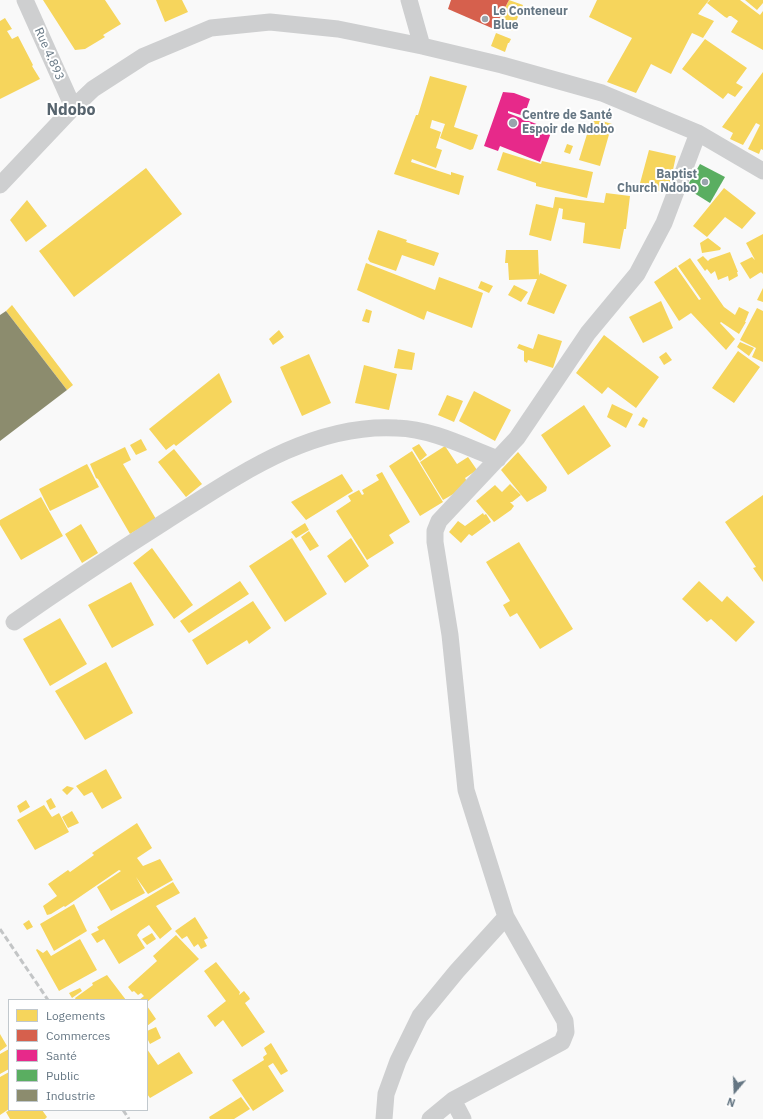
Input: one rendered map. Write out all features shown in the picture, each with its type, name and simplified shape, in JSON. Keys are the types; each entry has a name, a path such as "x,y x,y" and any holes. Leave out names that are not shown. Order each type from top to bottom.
{"street":[{"name":"Rue 4.893","path":"25,0 73,107"},
{"path":"409,0 422,46"},
{"path":"0,185 73,107 93,89 144,56 211,28 270,22 338,29 422,46 502,64 602,93 698,133 763,171"},
{"path":"430,1119 453,1100 562,1042 566,1032 565,1021 506,917 466,790 450,635 434,542 435,531 439,521 517,438 588,333 637,274 664,223 698,133"},
{"path":"14,622 84,573 249,469 308,441 348,430 398,428 437,435 498,459"},
{"path":"384,1119 386,1094 398,1061 420,1016 457,970 506,917"},
{"path":"453,1100 463,1119"}],"building: Logements":[{"path":"43,0 105,0 121,24 103,35 105,37 85,49 75,50"},
{"path":"156,0 182,0 188,12 165,22"},
{"path":"509,0 523,5 512,31 496,26"},
{"path":"597,0 709,0 698,14 714,21 703,38 692,33 671,74 651,64 636,93 607,82 632,38 589,17"},
{"path":"710,0 740,0 760,15 763,11 763,50 731,32 738,21 731,16 727,18 725,17 707,3"},
{"path":"745,0 763,0 763,3 757,10"},
{"path":"5,18 12,29 7,31 12,39 18,36 33,65 32,66 40,79 0,99 0,21"},
{"path":"496,33 511,39 505,52 491,46"},
{"path":"705,39 747,68 736,83 743,87 735,97 728,93 723,99 682,69"},
{"path":"763,72 763,150 761,149 759,154 748,149 760,125 756,123 743,145 730,139 733,133 722,127"},
{"path":"430,76 467,86 454,127 478,135 473,149 470,150 440,138 445,124 432,120 430,128 441,132 436,148 442,150 436,168 412,159 411,162 451,175 451,172 464,176 459,195 394,174 416,115 418,115"},
{"path":"592,118 612,124 600,166 579,160"},
{"path":"567,144 573,146 570,154 564,152"},
{"path":"649,150 676,156 668,193 639,187"},
{"path":"503,152 541,164 542,161 593,172 587,198 536,186 536,183 497,170"},
{"path":"146,168 182,214 74,297 39,251"},
{"path":"724,188 756,213 742,229 725,217 707,237 693,226"},
{"path":"606,193 630,196 626,229 624,229 620,249 583,243 585,223 562,219 563,209 559,208 551,241 529,235 536,204 553,208 555,197 604,203"},
{"path":"27,200 47,226 26,242 10,220"},
{"path":"378,230 407,240 406,242 439,253 434,266 402,255 396,271 370,262 368,259"},
{"path":"763,234 763,274 761,272 750,279 740,263 752,257 755,260 746,243"},
{"path":"708,238 721,248 720,250 702,253 700,243"},
{"path":"506,250 538,250 539,276 540,273 567,285 554,314 527,304 537,279 509,280 508,263 505,263"},
{"path":"730,252 738,272 738,276 729,281 728,276 718,280 715,271 711,274 707,269 705,271 697,260 703,256 708,261"},
{"path":"690,258 724,307 735,315 739,307 749,312 746,322 739,334 721,322 720,323 735,339 726,350 691,313 679,321 654,282 676,267 699,300 701,299 678,266"},
{"path":"366,263 435,290 439,277 483,293 472,328 427,311 424,320 357,290"},
{"path":"481,281 493,286 489,293 478,288"},
{"path":"514,285 528,292 521,302 508,295"},
{"path":"763,288 763,302 757,300"},
{"path":"661,301 673,328 643,343 629,317"},
{"path":"12,305 73,385 67,390 6,311"},
{"path":"757,308 763,311 763,362 752,357 756,348 740,340"},
{"path":"366,309 372,311 369,323 362,321"},
{"path":"279,330 284,337 273,345 269,339"},
{"path":"538,334 562,341 553,368 528,360 527,363 524,361 524,351 517,348 519,344 533,349"},
{"path":"604,335 659,377 636,408 608,387 602,394 576,373"},
{"path":"740,342 754,348 749,356 737,347"},
{"path":"398,349 415,353 412,370 394,368"},
{"path":"738,351 760,367 734,403 712,388"},
{"path":"666,352 672,360 664,365 659,357"},
{"path":"309,354 331,403 302,416 280,367"},
{"path":"364,365 397,374 389,410 355,403"},
{"path":"219,373 232,402 176,446 174,444 166,450 149,429"},
{"path":"474,391 511,410 495,441 459,421"},
{"path":"447,395 463,401 454,422 438,415"},
{"path":"612,404 633,414 626,428 607,417"},
{"path":"584,405 611,446 568,475 541,435"},
{"path":"643,417 648,420 644,428 638,425"},
{"path":"141,439 147,450 136,455 130,445"},
{"path":"419,444 427,455 420,461 412,448"},
{"path":"445,446 457,464 468,457 477,470 465,478 469,485 443,500 420,462"},
{"path":"125,447 131,460 123,464 156,519 130,534 96,478 90,464"},
{"path":"174,449 202,484 186,497 158,462"},
{"path":"412,451 443,502 420,516 389,466"},
{"path":"518,452 547,487 546,491 527,502 501,470"},
{"path":"87,464 99,487 50,511 39,489"},
{"path":"382,472 410,522 389,535 394,543 367,560 336,511 351,501 348,496 359,490 362,495 364,494 362,490 379,480 376,475"},
{"path":"342,474 353,491 306,520 291,502"},
{"path":"510,484 521,495 510,502 514,506 511,510 494,522 476,501 495,485 502,492"},
{"path":"763,495 763,582 753,568 756,567 725,522"},
{"path":"41,497 63,536 21,560 0,525 0,520"},
{"path":"483,513 484,515 486,514 491,522 472,536 469,534 461,543 449,532 458,521 465,526"},
{"path":"305,523 309,530 296,538 291,532"},
{"path":"81,524 98,553 82,563 65,534"},
{"path":"309,531 319,546 310,551 301,537"},
{"path":"292,538 327,594 285,622 249,566"},
{"path":"351,538 369,566 345,583 327,556"},
{"path":"519,542 573,629 540,649 517,613 510,617 503,605 510,601 486,562"},
{"path":"152,548 193,605 174,619 133,563"},
{"path":"240,581 249,594 189,633 188,632 180,621"},
{"path":"699,581 722,602 727,596 755,622 736,642 711,619 707,622 682,599"},
{"path":"131,582 154,625 112,648 88,605"},
{"path":"253,601 271,628 249,644 247,640 207,665 192,640"},
{"path":"60,618 87,664 50,686 23,639"},
{"path":"106,662 133,713 85,740 55,691"},
{"path":"106,769 122,798 102,809 92,792 84,796 76,786"},
{"path":"67,786 74,788 67,795 62,790"},
{"path":"51,798 56,807 50,810 46,801"},
{"path":"26,800 30,807 20,813 17,806"},
{"path":"44,805 52,817 59,813 69,832 35,850 17,820"},
{"path":"72,811 79,823 68,828 62,817"},
{"path":"137,823 152,848 137,858 143,866 160,859 173,880 148,894 136,877 145,893 111,911 97,887 121,871 119,870 65,907 64,906 47,915 43,906 57,896 48,884 68,870 70,872 94,855 92,853"},
{"path":"173,882 180,893 156,906 172,929 160,939 149,925 137,935 145,948 119,964 104,939 97,943 91,934 99,930 97,927"},
{"path":"74,904 87,931 54,951 40,924"},
{"path":"195,917 208,938 204,940 207,946 201,949 198,944 194,947 187,936 182,939 175,931"},
{"path":"29,920 33,927 27,930 23,924"},
{"path":"152,933 156,939 147,945 142,939"},
{"path":"176,935 199,959 148,1001 148,999 140,999 144,996 141,993 138,995 134,991 132,992 128,987 157,961 153,956"},
{"path":"80,939 97,970 59,991 36,950 37,949 43,953 47,950 51,956"},
{"path":"216,962 240,992 239,995 244,991 249,997 250,999 245,1003 265,1032 242,1047 223,1020 215,1027 207,1016 226,1001 204,971"},
{"path":"107,975 125,999 76,999 93,985 92,983"},
{"path":"80,988 82,991 72,998 69,993"},
{"path":"148,1007 156,1019 148,1025"},
{"path":"156,1027 161,1038 150,1044 148,1040 148,1031"},
{"path":"0,1034 7,1046 0,1051"},
{"path":"271,1043 288,1071 281,1075 273,1063 268,1066 284,1091 253,1111 232,1080 264,1060 263,1057 267,1054 264,1048"},
{"path":"8,1050 8,1070 0,1074 0,1054"},
{"path":"148,1050 158,1065 179,1052 193,1073 150,1098 148,1095"},
{"path":"8,1073 8,1110 0,1115 0,1077"},
{"path":"241,1097 250,1109 234,1119 210,1119 209,1117"},
{"path":"43,1111 47,1117 45,1119 10,1119 6,1112"}],"building: Commerces":[{"name":"Le Conteneur Blue","path":"451,0 509,0 494,29 448,9"}],"building: Santé":[{"name":"Centre de Santé Espoir de Ndobo","path":"503,92 514,93 530,99 524,116 508,111 508,113 552,130 540,162 500,146 498,151 484,146"}],"building: Public":[{"name":"Baptist Church Ndobo","path":"700,164 725,177 710,203 686,188"}],"building: Industrie":[{"path":"6,311 67,390 0,441 0,315"}],"railway":[{"path":"0,929 47,999"},
{"path":"124,1111 129,1119"}],"place":[{"name":"Le Conteneur Blue","path":"485,19"},
{"name":"Centre de Santé Espoir de Ndobo","path":"513,123"},
{"name":"Baptist Church Ndobo","path":"705,182"}],"district":[{"name":"Ndobo","path":"71,110"}]}
